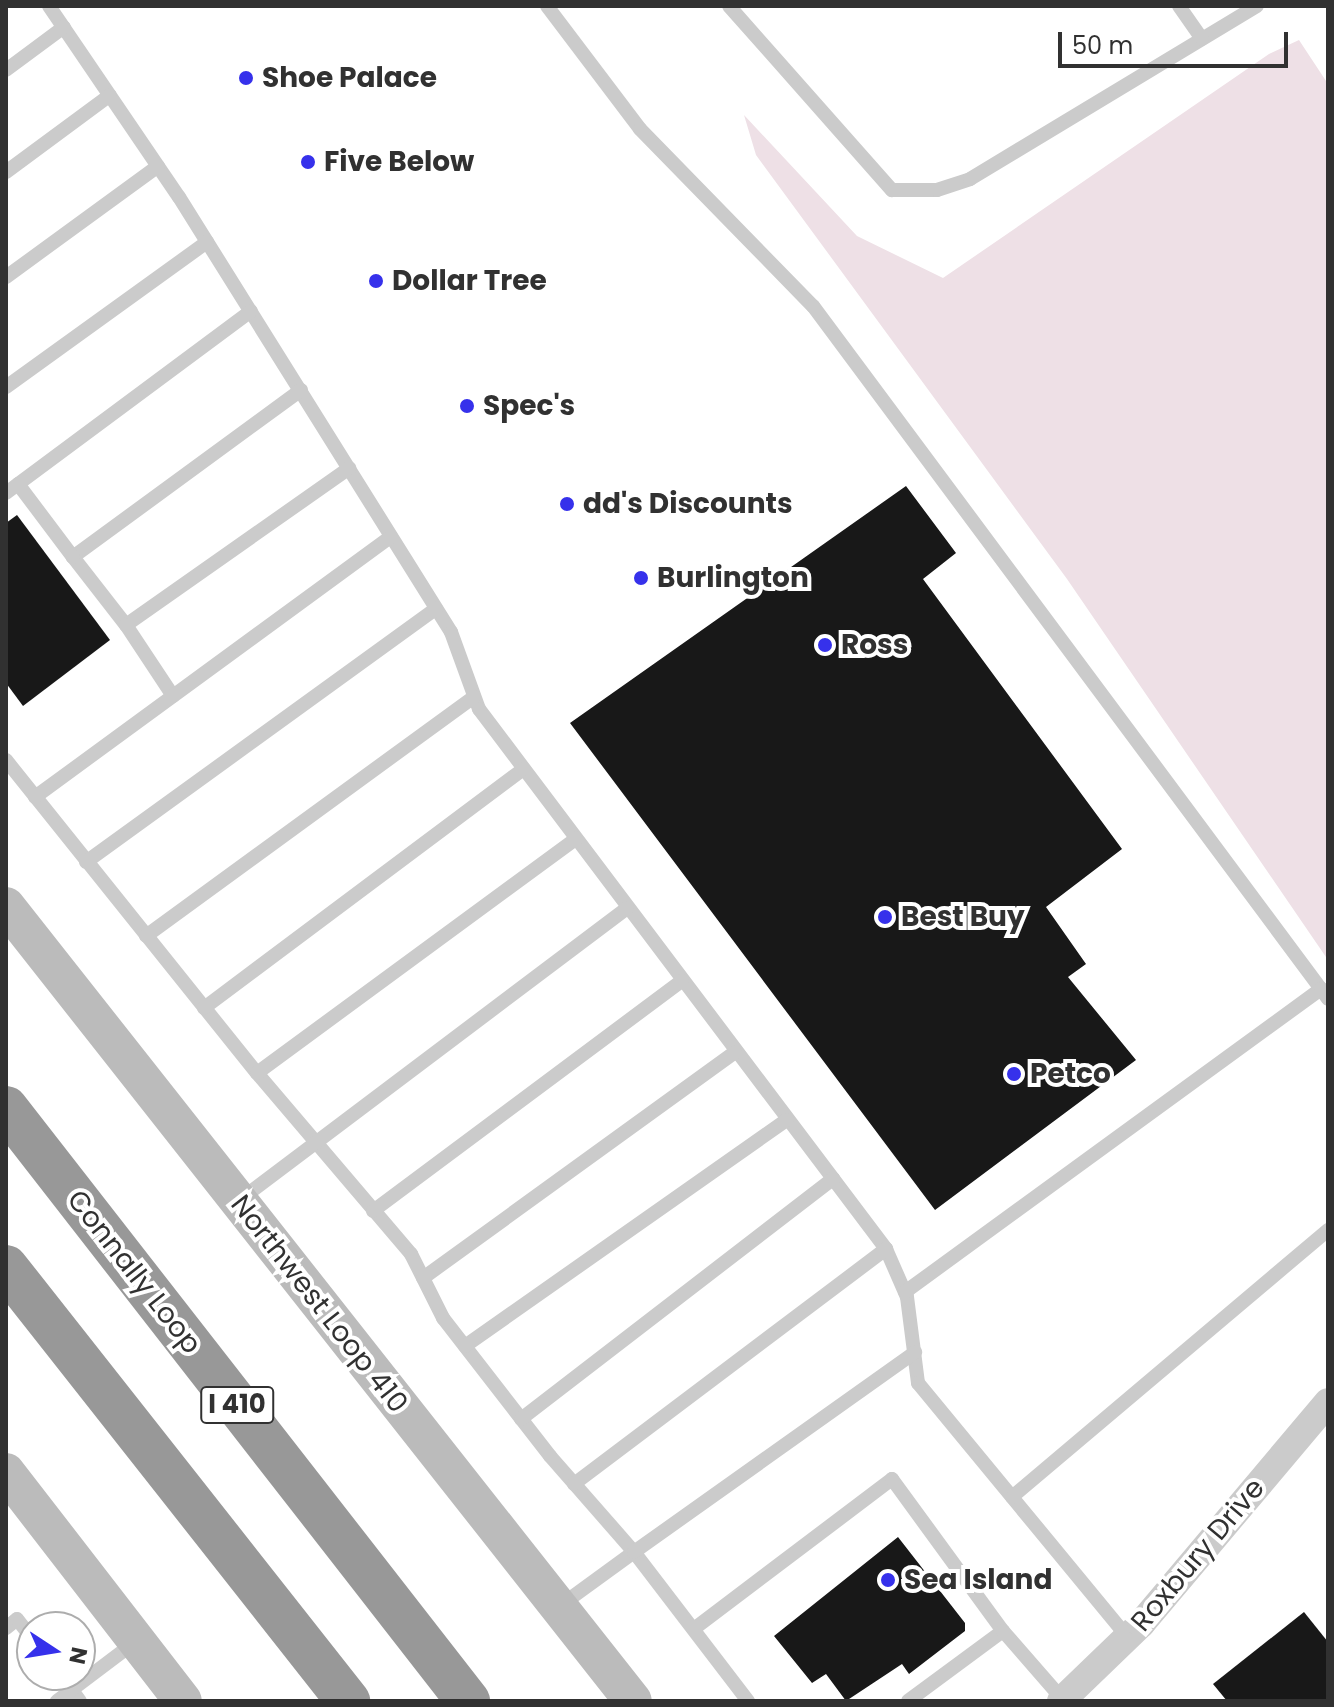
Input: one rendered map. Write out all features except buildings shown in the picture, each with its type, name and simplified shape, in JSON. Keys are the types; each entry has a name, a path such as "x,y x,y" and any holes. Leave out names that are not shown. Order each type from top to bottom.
{"highway":[{"name":"Connally Loop","path":"6,1108 468,1701"},
{"path":"6,1267 348,1701"}],"main road":[{"name":"Northwest Loop 410","path":"6,906 633,1701"},
{"path":"8,1480 183,1701"}],"street":[{"name":"Roxbury Drive","path":"1063,1701 1128,1638 1328,1402"}],"lane":[{"path":"49,6 207,242 451,632 474,697 627,908 886,1249 905,1292 918,1383 1128,1638"},
{"path":"547,6 640,129 813,306 1324,994 905,1292"},
{"path":"729,6 892,190 937,190 970,179 1257,6"},
{"path":"1179,6 1202,39"},
{"path":"6,70 64,27"},
{"path":"6,172 110,95"},
{"path":"6,277 158,166"},
{"path":"6,387 207,242"},
{"path":"173,696 126,625 73,557 12,489 251,311"},
{"path":"73,557 301,390"},
{"path":"126,625 349,468"},
{"path":"35,797 391,536"},
{"path":"86,862 436,609"},
{"path":"146,936 474,697"},
{"path":"6,760 314,1144 411,1254 465,1346 574,1484 695,1628 748,1701"},
{"path":"204,1008 524,769"},
{"path":"257,1073 576,839"},
{"path":"238,1202 627,908"},
{"path":"373,1211 682,981"},
{"path":"423,1278 735,1052"},
{"path":"465,1346 787,1120"},
{"path":"521,1419 833,1179"},
{"path":"1012,1497 1328,1230"},
{"path":"574,1484 886,1249"},
{"path":"559,1607 915,1352"},
{"path":"695,1628 892,1479 1003,1631 1063,1701"},
{"path":"908,1701 1003,1631"},
{"path":"57,1701 76,1695 135,1642"}],"shaded area":[{"path":"1299,40 1328,84 1328,960 1067,579 756,155 744,115 857,236 943,278 1269,54"}],"place":[{"name":"Shoe Palace","path":"246,78"},
{"name":"Five Below","path":"308,162"},
{"name":"Dollar Tree","path":"376,281"},
{"name":"Spec's","path":"467,406"},
{"name":"dd's Discounts","path":"567,504"},
{"name":"Burlington","path":"641,578"},
{"name":"Ross","path":"825,645"},
{"name":"Best Buy","path":"885,917"},
{"name":"Petco","path":"1014,1074"},
{"name":"Sea Island","path":"888,1580"}]}
